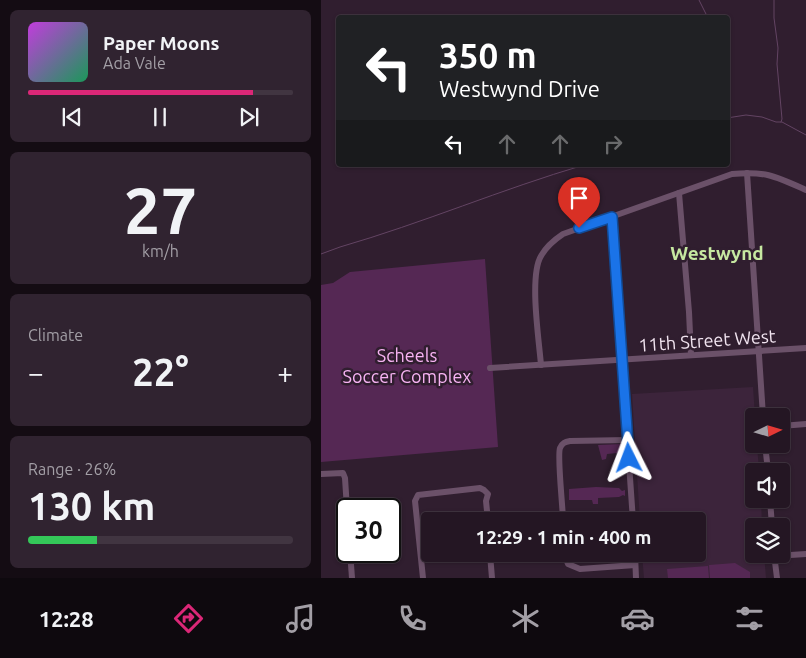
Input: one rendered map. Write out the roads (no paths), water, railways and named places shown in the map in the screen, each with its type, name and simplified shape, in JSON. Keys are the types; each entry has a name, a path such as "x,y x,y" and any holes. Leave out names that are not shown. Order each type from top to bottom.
{"street":[{"path":"747,173 763,408"},
{"path":"541,365 535,274 540,257 550,244 563,234 732,174 773,175 806,190"},
{"path":"679,193 689,303 691,355"},
{"path":"612,217 632,512"},
{"name":"11th Street West","path":"490,368 806,348"},
{"path":"790,425 806,424"},
{"path":"562,512 559,450 562,445 570,441 628,440"},
{"path":"321,474 343,473 346,498"},
{"path":"421,559 415,501 418,495 479,488 485,490 488,494 487,512"},
{"path":"790,554 806,554"},
{"path":"421,562 423,578"},
{"path":"491,562 492,578"},
{"path":"568,562 581,568 635,564 636,578"},
{"path":"351,563 352,578"},
{"path":"775,563 777,578"}],"waterway":[{"path":"699,0 706,15"},
{"path":"774,0 781,122"},
{"path":"730,118 746,115 762,117 782,122 806,135"},
{"path":"321,254 578,167"}],"district":[{"name":"Westwynd","path":"717,253"}],"park label":[{"name":"Scheels Soccer Complex","path":"407,365"}]}
